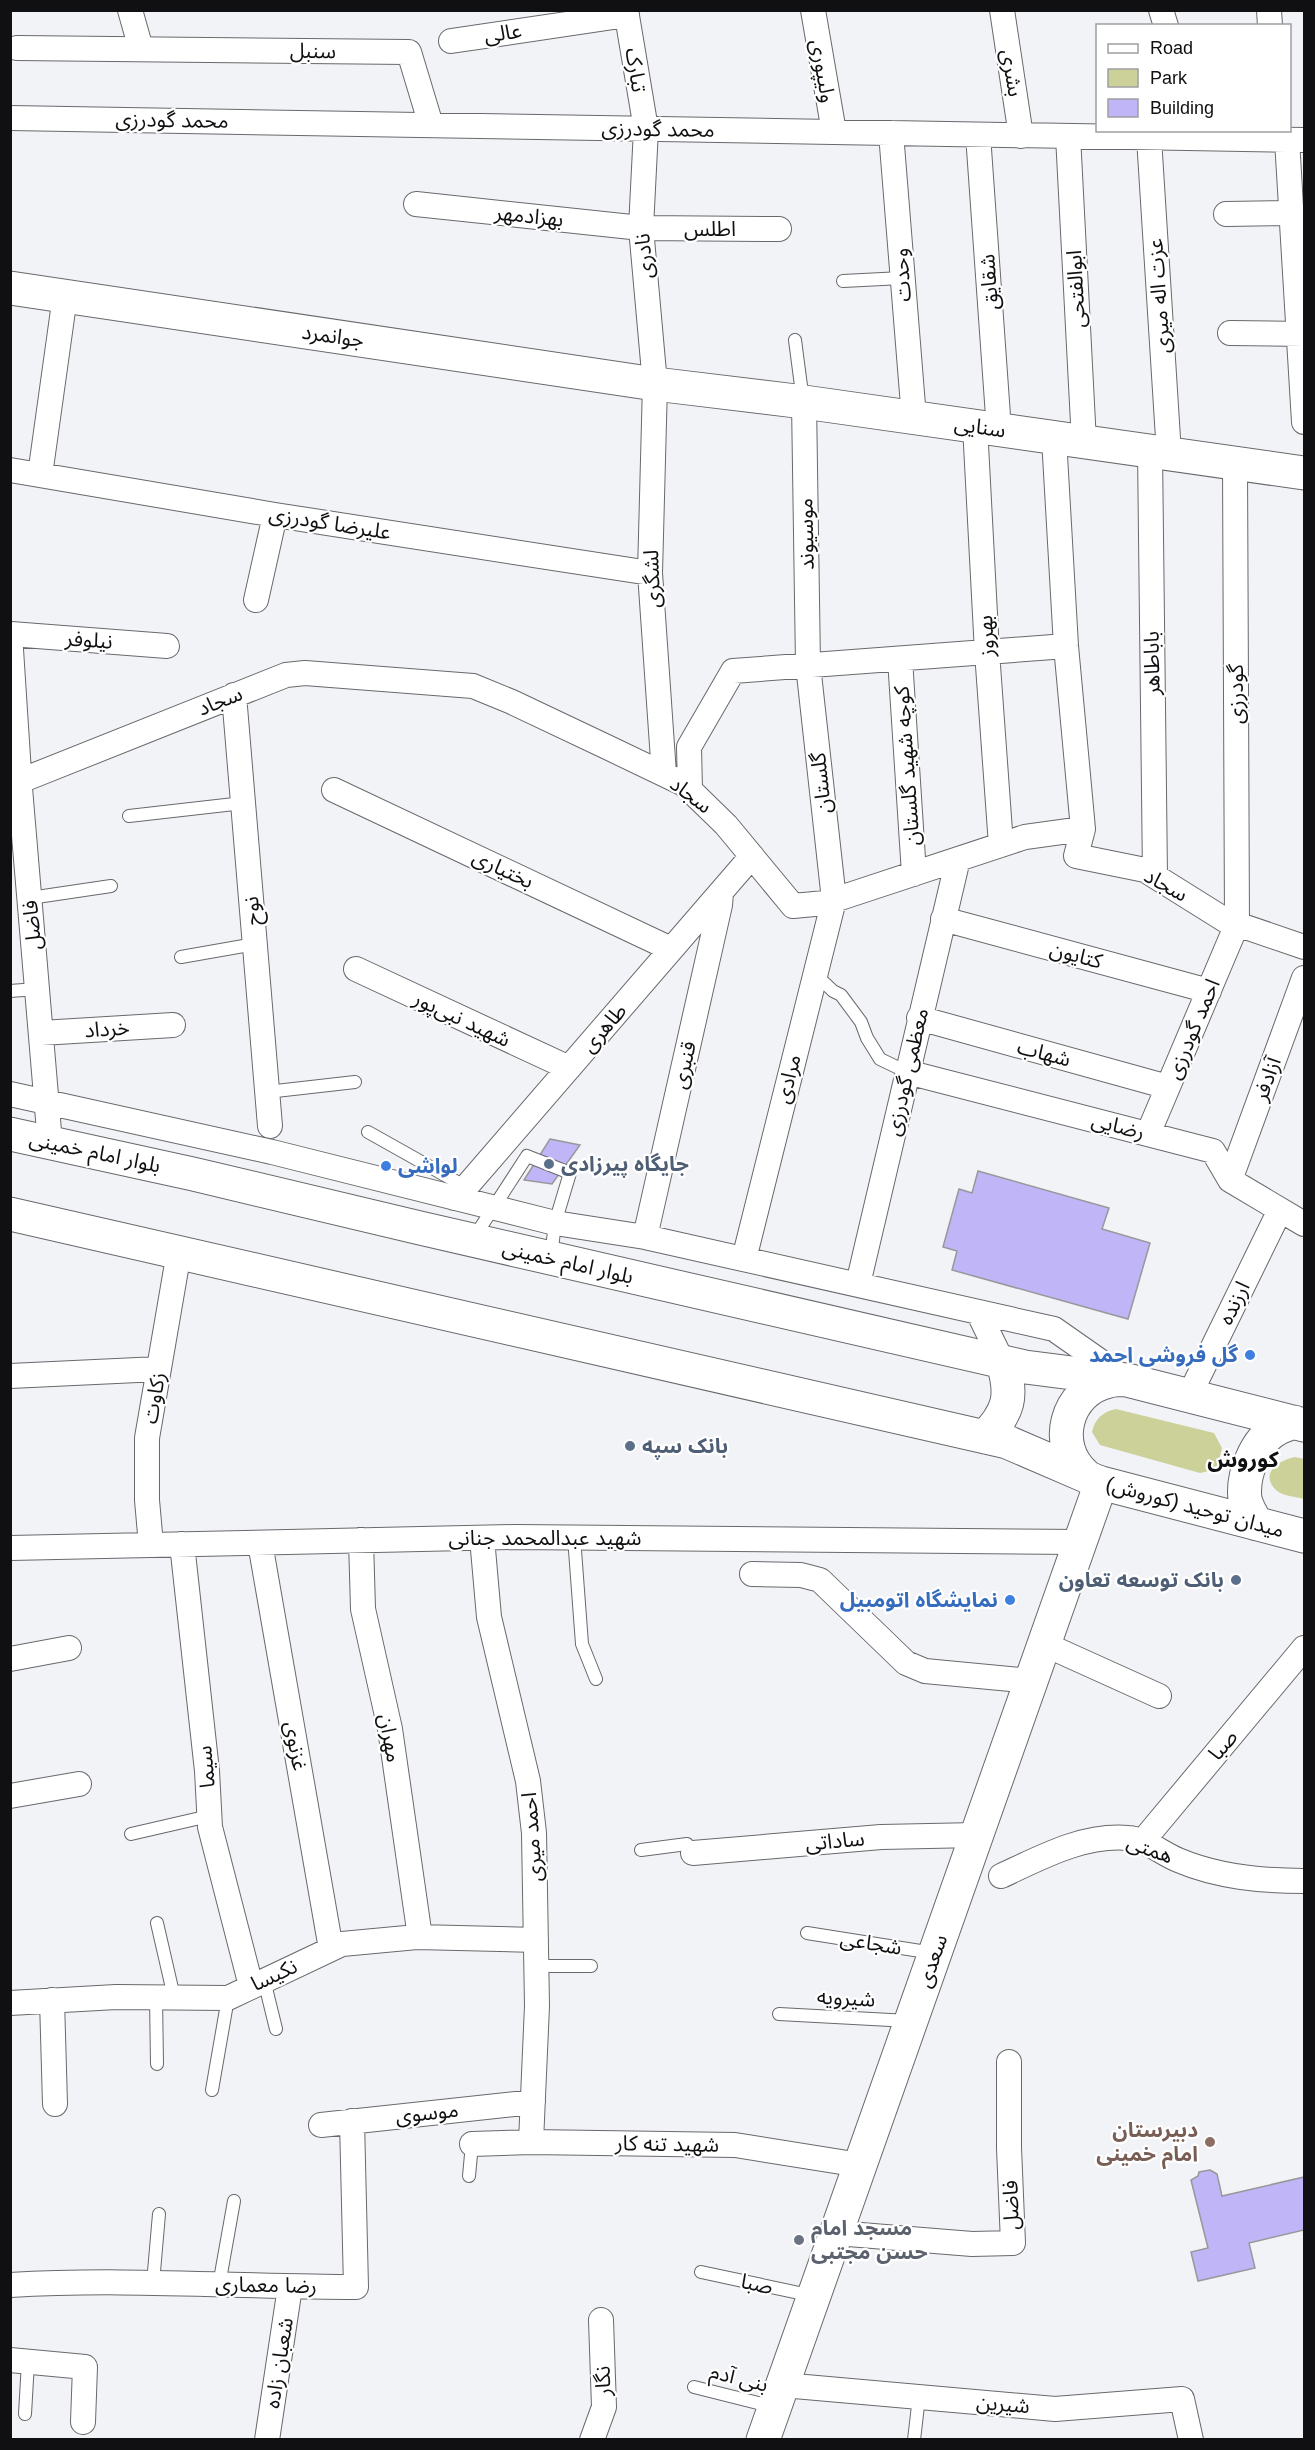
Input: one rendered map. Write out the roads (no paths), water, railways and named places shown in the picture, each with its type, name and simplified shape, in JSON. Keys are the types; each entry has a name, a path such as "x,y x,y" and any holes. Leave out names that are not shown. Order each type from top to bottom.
{"main road":[{"name":"جوانمرد","path":"10,288 656,384"},
{"name":"سنایی","path":"656,384 804,402 1305,473"},
{"name":"بلوار امام خمینی","path":"10,1134 193,1174 1003,1363 1127,1380"},
{"path":"10,1214 1007,1442 1094,1480"},
{"path":"985,1437 1002,1418 1008,1399 1008,1383 1003,1363"},
{"name":"میدان توحید (کوروش)","path":"1301,1417 1223,1404 1127,1380 1110,1380 1093,1387 1079,1398 1070,1412 1065,1429 1067,1447 1074,1463 1094,1480 1305,1536"},
{"path":"1198,1509 1222,1493 1238,1462 1240,1444 1238,1427 1223,1404"},
{"path":"1257,1524 1250,1513 1245,1497 1250,1467 1258,1449 1268,1436 1276,1429 1301,1417"},
{"name":"سعدی","path":"763,2439 1080,1542 1094,1480"}],"street":[{"path":"130,10 141,49"},
{"name":"ولیپوری","path":"813,10 834,132"},
{"name":"بشری","path":"1002,10 1022,136"},
{"name":"عالی","path":"451,41 626,13"},
{"name":"تبارک","path":"626,13 646,129"},
{"name":"سنبل","path":"17,48 409,52 431,125"},
{"name":"محمد گودرزی","path":"10,118 1149,138 1203,135 1284,138"},
{"name":"نادری","path":"646,129 641,228 656,384"},
{"name":"وحدت","path":"891,133 914,418"},
{"name":"شقایق","path":"978,135 987,428"},
{"name":"ابوالفتحی","path":"1068,136 1069,440"},
{"name":"عزت اله میری","path":"1149,138 1160,453"},
{"path":"1284,138 1301,334 1305,422"},
{"name":"بهزادمهر","path":"416,204 641,228"},
{"path":"1226,214 1290,213"},
{"name":"اطلس","path":"641,228 779,229"},
{"path":"40,474 65,296"},
{"path":"1230,333 1301,334"},
{"name":"لشگری","path":"656,384 650,573 664,774"},
{"name":"موسیوند","path":"804,402 808,665"},
{"name":"بهروز","path":"987,428 987,652 1001,845"},
{"path":"1069,440 1066,646 1083,829"},
{"name":"باباطاهر","path":"1155,876 1160,453"},
{"name":"گودرزی","path":"1235,464 1237,924"},
{"name":"علیرضا گودرزی","path":"10,470 275,515 650,573"},
{"path":"256,600 275,515"},
{"name":"نیلوفر","path":"11,634 167,646"},
{"name":"فاضل","path":"11,634 15,783 30,898 50,1143"},
{"path":"690,790 689,747 732,671 1066,646"},
{"name":"کوچه شهید گلستان","path":"900,658 914,874"},
{"name":"گلستان","path":"808,665 834,900"},
{"name":"سجاد","path":"15,783 286,675 305,673 473,686 664,774 690,790 709,806 793,906 825,903 1025,837 1083,829 1076,856 1145,870 1225,920 1305,947"},
{"name":"نوح","path":"234,695 270,1126"},
{"name":"بختیاری","path":"334,790 671,949"},
{"name":"طاهری","path":"460,1192 752,856"},
{"name":"معظمی گودرزی","path":"858,1284 958,859"},
{"name":"قنبری","path":"645,1236 720,905 721,892"},
{"name":"مرادی","path":"744,1259 834,900"},
{"name":"کتایون","path":"943,919 1209,991"},
{"name":"احمد گودرزی","path":"1148,1134 1237,924"},
{"name":"شهید نبی‌پور","path":"356,969 568,1068"},
{"name":"آزادفر","path":"1230,1180 1305,978"},
{"name":"شهاب","path":"920,1018 1168,1087"},
{"name":"خرداد","path":"41,1033 173,1025"},
{"name":"رضایی","path":"907,1072 1213,1151 1230,1180 1305,1224"},
{"path":"10,1094 460,1192 494,1208 555,1223 645,1236 1054,1329 1127,1380"},
{"path":"193,1174 205,1137"},
{"name":"ارزنده","path":"1189,1396 1280,1210"},
{"name":"زکاوت","path":"151,1545 147,1500 147,1438 179,1252"},
{"path":"978,1312 1003,1363"},
{"path":"10,1376 159,1369"},
{"name":"شهید عبدالمحمد جنانی","path":"10,1548 574,1537 1080,1542"},
{"name":"احمد میری","path":"482,1538 489,1617 528,1780 534,1833 536,1966 531,2142"},
{"name":"مهران","path":"361,1540 363,1609 390,1729 420,1937"},
{"name":"غزنوی","path":"260,1543 331,1949"},
{"name":"سیما","path":"182,1544 207,1771 210,1827 258,1983"},
{"path":"752,1574 801,1575 820,1580 906,1663 925,1671 1031,1681"},
{"path":"1044,1644 1160,1695"},
{"path":"10,1659 69,1648"},
{"name":"صبا","path":"1142,1842 1305,1648"},
{"path":"10,1796 80,1784"},
{"name":"ساداتی","path":"693,1853 881,1837 977,1836"},
{"name":"همتی","path":"1001,1876 1074,1844 1107,1838 1130,1838 1178,1860 1219,1872 1254,1880 1305,1881"},
{"name":"نکیسا","path":"10,2003 165,1997 228,1998 342,1944 420,1937 536,1940"},
{"path":"52,2000 55,2104"},
{"name":"فاضل","path":"836,2233 972,2244 1013,2243 1009,2148 1009,2062"},
{"name":"موسوی","path":"321,2125 533,2102"},
{"name":"رضا معماری","path":"10,2285 153,2283 290,2287 356,2286 352,2121"},
{"name":"شهید تنه کار","path":"472,2144 531,2142 735,2145 860,2165"},
{"name":"شعبان زاده","path":"267,2439 290,2287"},
{"name":"نگار","path":"592,2439 604,2407 601,2320"},
{"path":"19,2361 85,2367 83,2422"},
{"name":"شیرین","path":"779,2396 919,2397 1055,2409 1182,2399 1191,2439"}],"lane":[{"path":"843,281 902,278"},
{"path":"795,340 804,402"},
{"path":"129,816 243,803"},
{"path":"30,898 111,886"},
{"path":"181,957 255,944"},
{"path":"815,974 833,991 841,995 861,1022 867,1038 880,1059 907,1072"},
{"path":"10,991 37,989"},
{"path":"267,1092 355,1082"},
{"path":"368,1132 460,1192"},
{"path":"472,1240 527,1156 570,1173 555,1223 551,1259"},
{"path":"574,1537 582,1644 596,1679"},
{"path":"131,1834 209,1816"},
{"path":"641,1850 687,1844 693,1853"},
{"path":"157,1923 165,1997 157,2064"},
{"name":"شجاعی","path":"807,1933 935,1953"},
{"path":"536,1966 591,1966"},
{"path":"258,1983 276,2029"},
{"path":"212,2090 228,1998"},
{"name":"شیرویه","path":"779,2014 911,2021"},
{"path":"469,2176 472,2144"},
{"path":"219,2285 234,2201"},
{"path":"153,2283 159,2214"},
{"name":"صبا","path":"701,2272 814,2296"},
{"path":"19,2361 25,2414"},
{"name":"بنی آدم","path":"694,2387 779,2396"},
{"path":"914,2439 919,2397"}],"place":[{"name":"جایگاه پیرزادی","path":"549,1164"},
{"name":"لواشی","path":"386,1166"},
{"name":"گل فروشی احمد","path":"1250,1355"},
{"name":"بانک سپه","path":"630,1446"},
{"name":"بانک توسعه تعاون","path":"1236,1580"},
{"name":"نمایشگاه اتومبیل","path":"1010,1600"},
{"name":"دبیرستان امام خمینی","path":"1210,2142"},
{"name":"مسجد امام حسن مجتبی","path":"799,2240"}],"district":[{"name":"کوروش","path":"1243,1459"}]}
